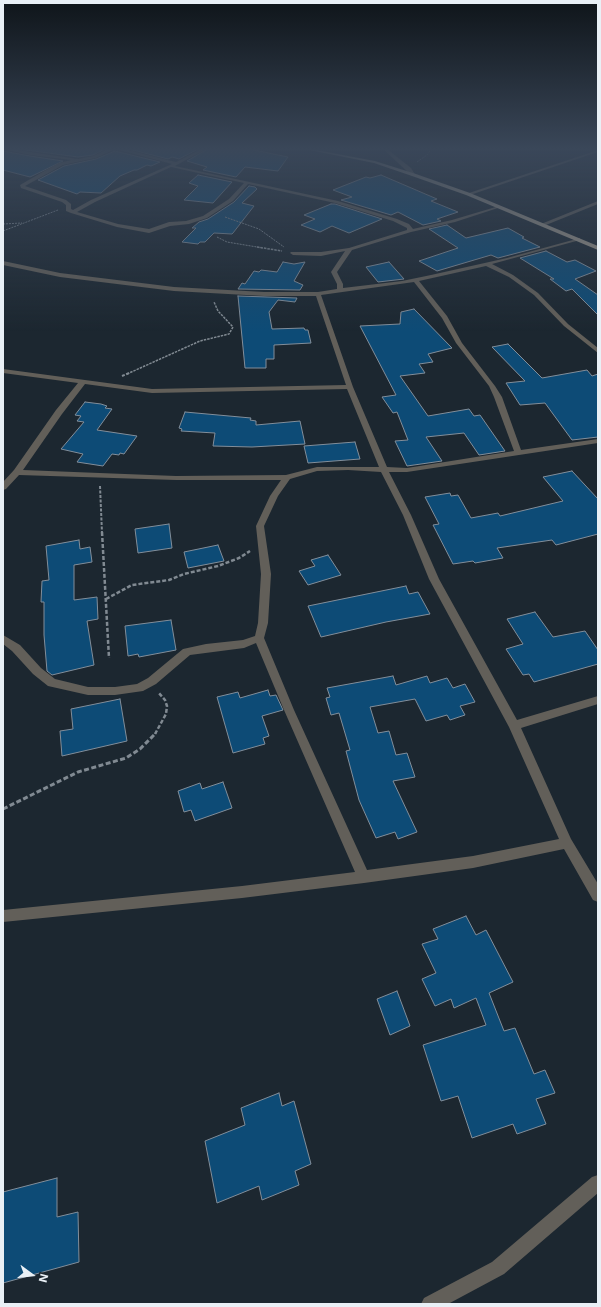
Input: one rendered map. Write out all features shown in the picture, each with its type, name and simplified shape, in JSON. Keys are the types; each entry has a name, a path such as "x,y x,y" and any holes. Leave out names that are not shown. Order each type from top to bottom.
{"main road":[{"path":"504,209 544,224 598,248"}],"street":[{"path":"70,211 75,209"},
{"path":"70,211 117,225 149,231 169,224 187,223 204,217 217,209"},
{"path":"359,209 407,225 410,228 410,231"},
{"path":"293,253 322,254 350,249 492,209"},
{"path":"544,224 581,209"},
{"path":"3,263 60,275 151,287 207,292 318,294 415,280 487,264 578,239"},
{"path":"340,290 339,281 334,273 340,260 350,249"},
{"path":"487,264 511,276 531,290 566,325 598,351"},
{"path":"3,272 12,266"},
{"path":"415,280 423,292 445,317 459,344 492,386 498,397 518,452"},
{"path":"318,294 350,387 384,470 407,515 434,579 514,725 567,843 598,896"},
{"path":"3,371 152,391 350,387"},
{"path":"3,487 17,472 59,412 83,382"},
{"path":"17,472 100,474 170,478 287,477 301,472 317,469 348,468 407,470 598,441"},
{"path":"287,477 274,496 260,530 266,574 263,623 258,638 364,877"},
{"path":"3,639 16,648 44,677 61,686 88,691 115,691 132,690 145,685 187,652 206,648 244,644 258,638"},
{"path":"514,725 598,700"},
{"path":"3,916 242,892 364,877 473,862 567,843"},
{"path":"430,1304 498,1268 598,1183"}],"path":[{"path":"3,231 28,223 58,210 70,211"},
{"path":"204,217 212,215 232,218 260,230 293,253"},
{"path":"3,224 28,223"},
{"path":"217,237 227,242 272,248 293,253"},
{"path":"119,377 169,354 188,348 200,341 229,334 232,327 218,311 207,292"},
{"path":"100,474 109,658"},
{"path":"106,599 132,585 160,582 184,574 218,566 239,558 262,544"},
{"path":"3,809 78,772 126,758 140,749 151,739 160,727 166,714 167,706 162,695 145,685"}],"building":[{"path":"223,209 252,209 232,234 214,233 205,242 200,242 198,244 182,242 196,228 192,228 199,222 208,219"},
{"path":"319,209 351,209 382,219 349,233 332,226 320,232 301,225 315,219 304,215"},
{"path":"371,209 451,209 458,212 437,219 441,221 423,225 398,212 391,215"},
{"path":"447,225 466,238 508,228 524,237 522,238 540,247 498,258 491,255 437,271 419,261 458,248 429,229"},
{"path":"546,251 567,262 575,260 596,271 575,279 598,295 598,315 572,289 566,291 550,279 554,279 520,258"},
{"path":"283,262 294,264 305,262 294,281 303,285 300,290 238,289 242,283 245,284 254,271 259,272 261,270 277,272"},
{"path":"389,262 404,279 378,282 366,267"},
{"path":"238,296 297,298 295,302 278,300 269,312 272,329 304,328 305,330 308,330 311,343 274,345 274,359 266,359 266,368 245,368"},
{"path":"414,309 452,348 428,354 433,362 419,364 425,373 400,376 428,416 469,409 474,416 480,415 505,451 479,455 464,433 426,437 442,461 407,466 395,441 408,440 397,412 393,413 382,397 396,395 360,326 400,324 401,312"},
{"path":"508,344 542,378 587,370 592,376 598,374 598,437 572,440 545,403 520,405 506,383 525,381 492,347"},
{"path":"85,402 101,404 107,406 105,408 112,409 97,430 137,436 124,454 112,454 103,466 77,462 83,454 61,449 84,422 77,421 81,416 75,415"},
{"path":"185,412 251,418 250,420 256,421 256,425 300,421 305,444 252,447 213,446 215,433 181,431 182,429 179,428"},
{"path":"355,442 360,459 308,463 304,446"},
{"path":"572,471 598,499 598,534 556,545 552,540 497,548 503,558 475,563 473,561 453,564 433,525 439,524 425,497 450,493 451,496 458,495 471,518 498,513 500,516 563,501 543,477"},
{"path":"169,524 172,548 138,553 135,529"},
{"path":"79,540 80,549 90,547 92,562 74,565 74,600 97,597 98,619 87,621 94,665 52,675 47,671 44,635 44,602 41,602 42,581 49,580 46,546"},
{"path":"218,545 224,561 188,568 184,552"},
{"path":"328,555 341,575 308,585 299,571 315,566 311,560"},
{"path":"406,586 409,594 418,592 430,614 386,622 321,637 308,606"},
{"path":"535,612 553,637 585,631 598,650 598,664 534,682 529,674 523,675 506,649 523,644 507,619"},
{"path":"171,620 176,650 139,657 138,654 128,656 125,626"},
{"path":"393,676 396,685 427,676 430,683 447,678 453,688 465,684 475,702 460,706 465,715 450,720 447,715 426,721 415,699 370,707 378,733 389,731 396,755 407,753 415,777 393,781 417,832 398,839 395,832 376,838 359,800 346,751 350,750 339,713 331,715 326,698 330,697 327,688"},
{"path":"268,690 270,696 276,695 283,710 262,716 269,736 263,738 265,744 233,753 217,697 238,692 240,698"},
{"path":"120,699 127,741 62,756 60,731 73,729 71,709"},
{"path":"223,782 232,808 195,821 191,810 184,812 178,791 200,783 202,789"},
{"path":"466,916 476,935 486,930 513,982 489,993 504,1031 515,1028 534,1074 545,1070 555,1093 536,1099 546,1124 517,1134 513,1124 472,1138 458,1096 441,1101 423,1045 486,1025 476,998 454,1008 451,999 435,1006 422,979 436,973 422,944 438,939 433,929"},
{"path":"397,991 410,1026 390,1035 377,999"},
{"path":"279,1093 282,1106 294,1101 311,1164 295,1171 299,1185 262,1200 259,1186 217,1203 205,1141 245,1125 241,1108"},
{"path":"57,1178 57,1217 78,1212 79,1262 3,1283 3,1192"}]}
